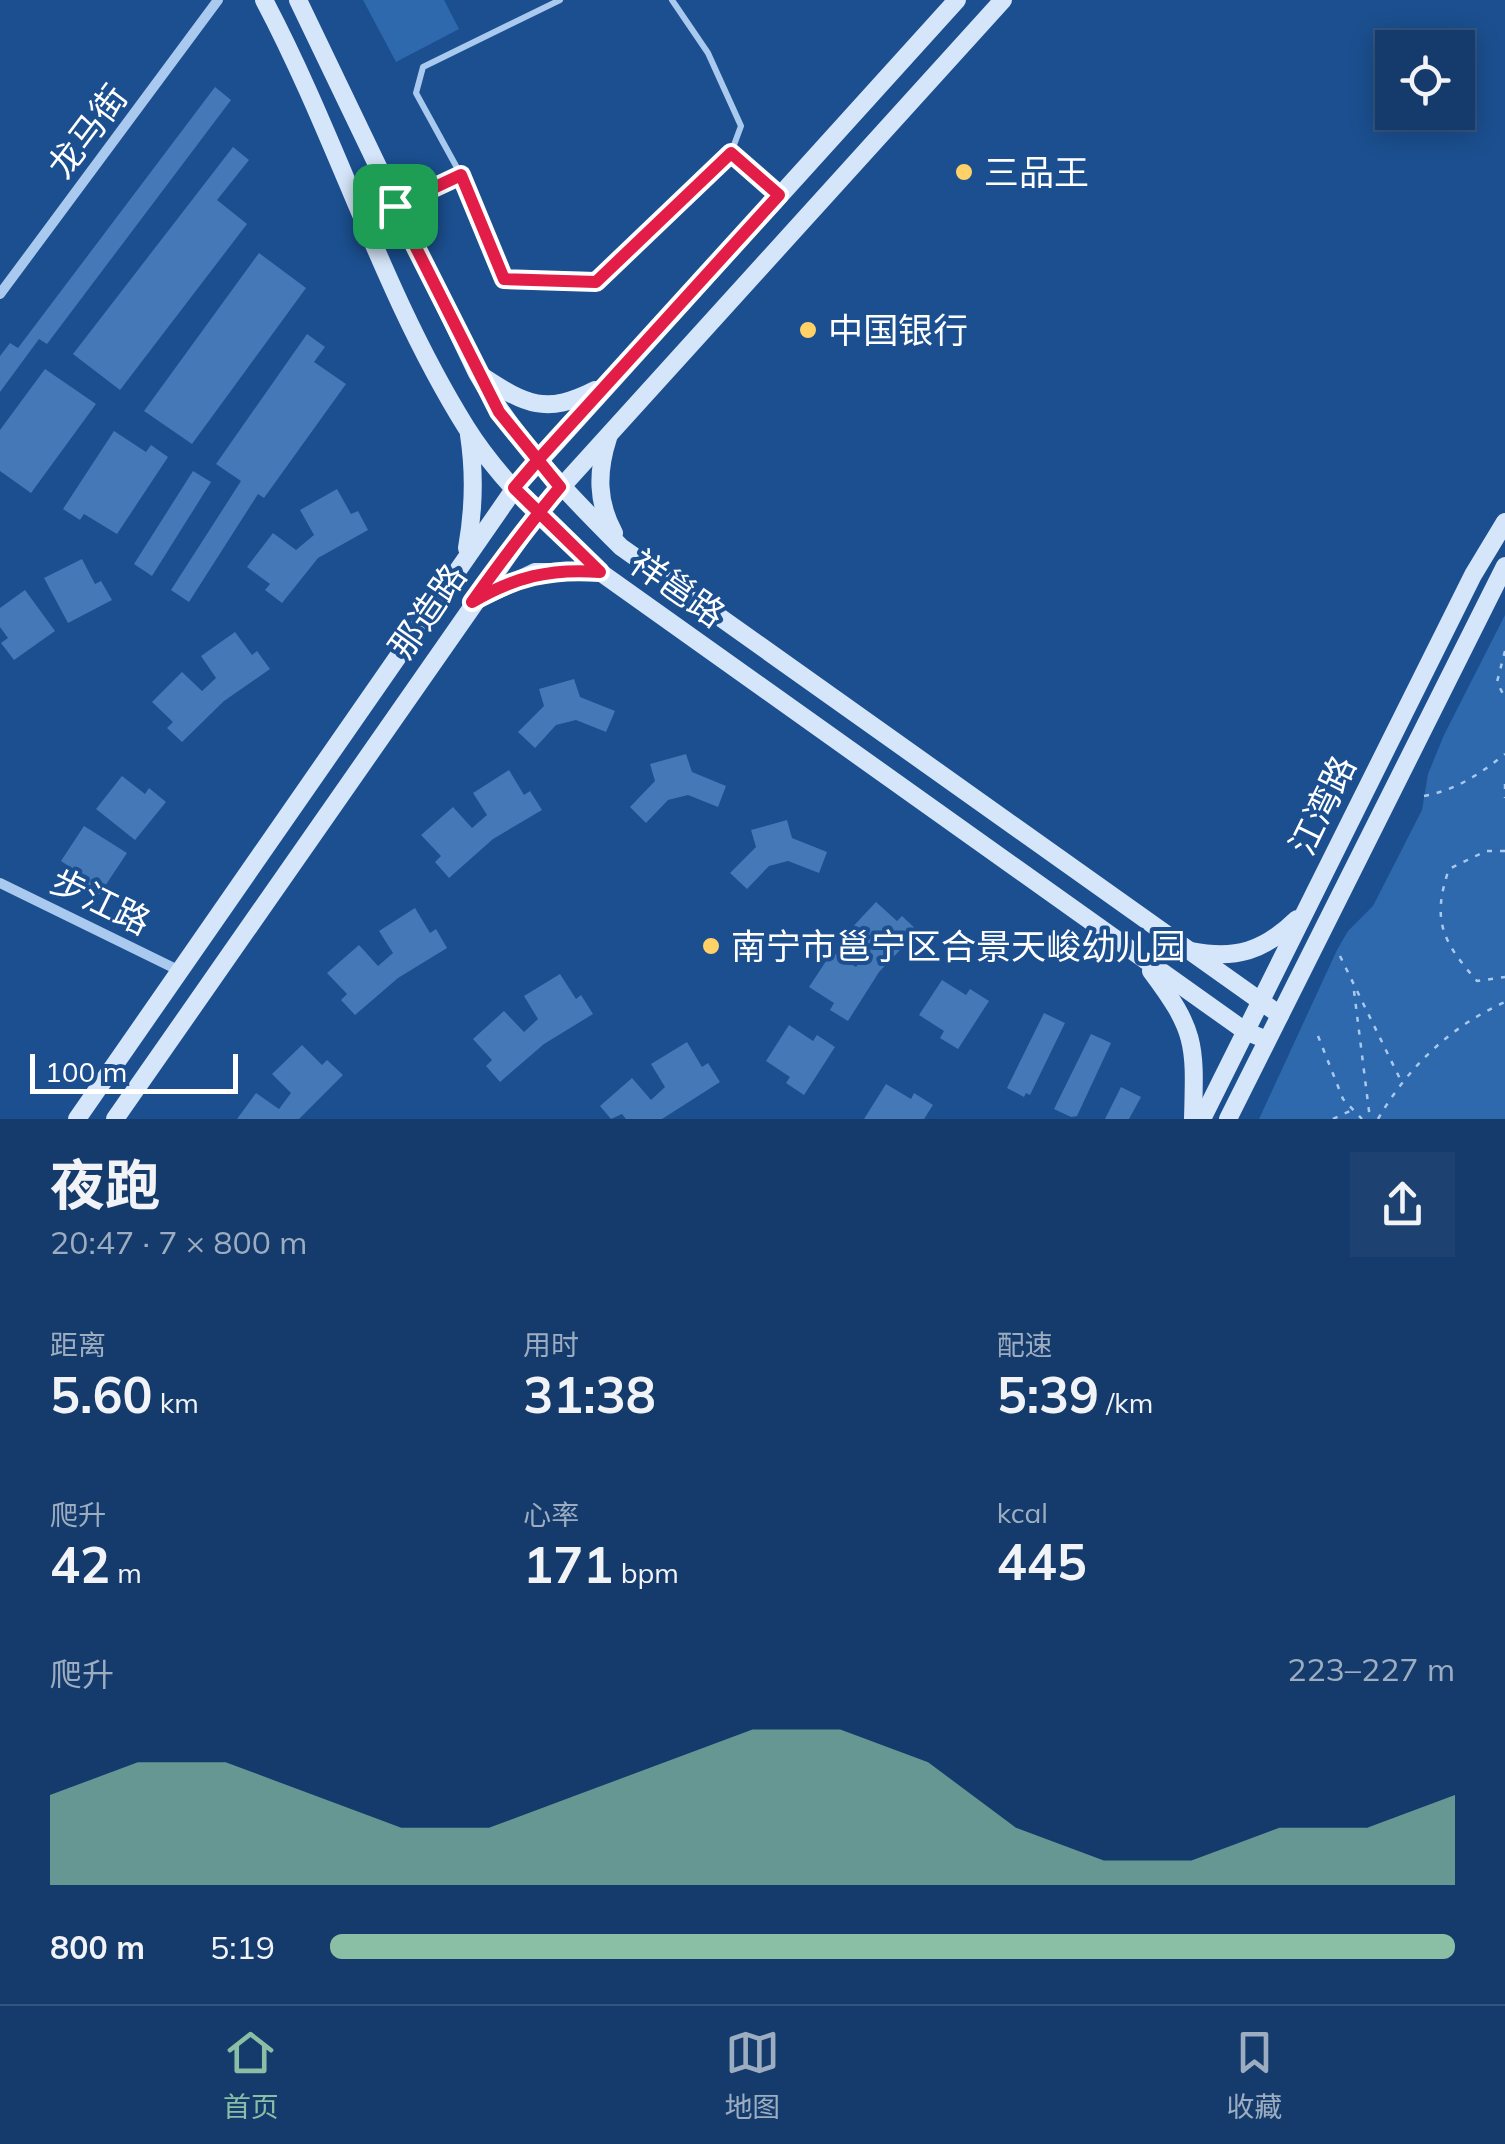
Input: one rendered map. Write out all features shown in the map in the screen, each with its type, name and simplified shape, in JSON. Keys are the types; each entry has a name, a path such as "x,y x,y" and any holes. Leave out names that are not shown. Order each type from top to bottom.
{"street":[{"name":"龙马街","path":"0,294 218,0"},
{"name":"祥邕路","path":"264,0 405,318 468,430 537,514 600,572 1245,1032 1267,1040"},
{"name":"祥邕路","path":"298,0 477,373 499,412 560,487 621,547 1280,1016"},
{"name":"那造路","path":"115,1119 537,514 1003,0"},
{"name":"那造路","path":"77,1119 514,488 952,2"},
{"path":"477,373 508,394 540,406 569,403 608,383"},
{"path":"465,556 473,512 474,467 468,430"},
{"path":"610,432 600,463 600,491 606,519 621,547"},
{"name":"江湾路","path":"1202,1119 1473,575 1505,522"},
{"name":"江湾路","path":"1228,1119 1505,566"},
{"path":"472,602 535,572 600,572"},
{"name":"步江路","path":"0,882 178,970"},
{"path":"1182,949 1217,956 1244,955 1283,933 1305,912"},
{"path":"1142,958 1178,1006 1192,1035 1196,1074 1193,1119"}],"lane":[{"path":"560,0 423,67 416,93 461,175 504,279 596,282 731,153 741,126 708,53 672,0"},
{"path":"731,153 779,195"},
{"path":"395,206 461,175"}],"path":[{"path":"1505,651 1496,682 1505,698"},
{"path":"1424,796 1446,792 1505,754"},
{"path":"1505,784 1505,798"},
{"path":"1505,851 1486,851 1449,869 1439,899 1448,947 1477,982 1505,977"},
{"path":"1340,956 1402,1084"},
{"path":"1353,984 1370,1119"},
{"path":"1378,1119 1402,1084 1461,1023 1505,1002"},
{"path":"1318,1036 1343,1098 1362,1119"},
{"path":"1333,1119 1353,1109"}],"shaded area":[{"path":"363,0 444,0 459,29 396,62"},
{"path":"1505,615 1505,1119 1259,1119 1337,950 1348,931 1373,906 1422,810 1428,774 1444,735"}],"building":[{"path":"215,87 231,100 47,344 39,339 0,392 0,356 10,343 18,348"},
{"path":"233,147 249,160 217,200 247,224 120,390 73,354"},
{"path":"259,253 306,288 192,444 144,411"},
{"path":"307,334 325,347 314,362 346,384 264,498 258,494 189,602 171,590 241,481 216,464"},
{"path":"45,369 96,404 31,493 0,471 0,430"},
{"path":"114,431 146,452 151,445 168,457 117,534 84,514 80,520 63,509"},
{"path":"193,471 211,482 152,576 134,564"},
{"path":"337,489 351,514 358,511 368,530 318,558 282,603 265,590 270,584 247,567 273,533 296,550 314,535 300,510"},
{"path":"82,559 95,584 101,581 112,600 68,623 44,578"},
{"path":"25,590 55,631 14,660 1,643 8,638 0,627 0,608"},
{"path":"235,632 252,655 257,651 270,669 224,701 182,742 167,728 173,722 152,702 182,672 202,691 216,678 201,656"},
{"path":"574,679 580,697 615,711 606,732 576,720 556,725 535,748 518,732 544,706 539,689"},
{"path":"686,754 692,772 726,786 718,807 688,795 668,800 646,823 630,807 655,781 650,764"},
{"path":"509,770 524,795 530,791 542,810 493,839 449,878 435,862 441,856 421,835 453,807 472,828 487,815 473,793"},
{"path":"122,776 145,794 149,788 166,802 135,840 96,809"},
{"path":"787,820 792,838 827,852 819,873 788,861 769,866 747,889 730,873 756,847 751,830"},
{"path":"84,826 127,853 99,895 81,883 85,877 61,861"},
{"path":"876,902 897,921 902,916 918,931 879,972 848,1021 830,1010 834,1003 809,987 832,952 856,967 867,951 847,933"},
{"path":"415,908 430,933 436,929 447,948 398,978 355,1015 341,1000 347,994 327,973 359,945 378,966 393,953 379,931"},
{"path":"560,974 576,999 581,995 593,1014 544,1044 500,1082 486,1066 492,1060 473,1039 504,1011 524,1032 538,1019 524,996"},
{"path":"942,980 966,995 970,989 989,1001 958,1049 940,1038 944,1031 919,1015"},
{"path":"1044,1013 1065,1023 1030,1095 1026,1093 1024,1097 1007,1088"},
{"path":"789,1025 813,1041 817,1035 835,1047 804,1095 786,1083 790,1077 766,1061"},
{"path":"1091,1034 1111,1043 1077,1116 1071,1117 1054,1109"},
{"path":"687,1042 702,1067 708,1063 720,1082 662,1119 626,1119 622,1114 611,1119 600,1106 632,1078 651,1100 665,1087 651,1064"},
{"path":"302,1045 322,1065 327,1060 343,1075 299,1119 237,1119 256,1093 279,1109 291,1093 272,1074"},
{"path":"886,1084 911,1099 914,1093 933,1105 924,1119 864,1119"},
{"path":"1121,1087 1141,1097 1129,1119 1105,1119"}],"place":[{"name":"三品王","path":"964,172"},
{"name":"中国银行","path":"808,330"},
{"name":"南宁市邕宁区合景天峻幼儿园","path":"711,946"}],"route":[{"path":"395,206 461,175 504,279 596,282 731,153 779,195 538,460 560,487 537,514 472,602 535,572 600,572 537,514 514,488 538,460 499,412 477,373 395,206"}]}
